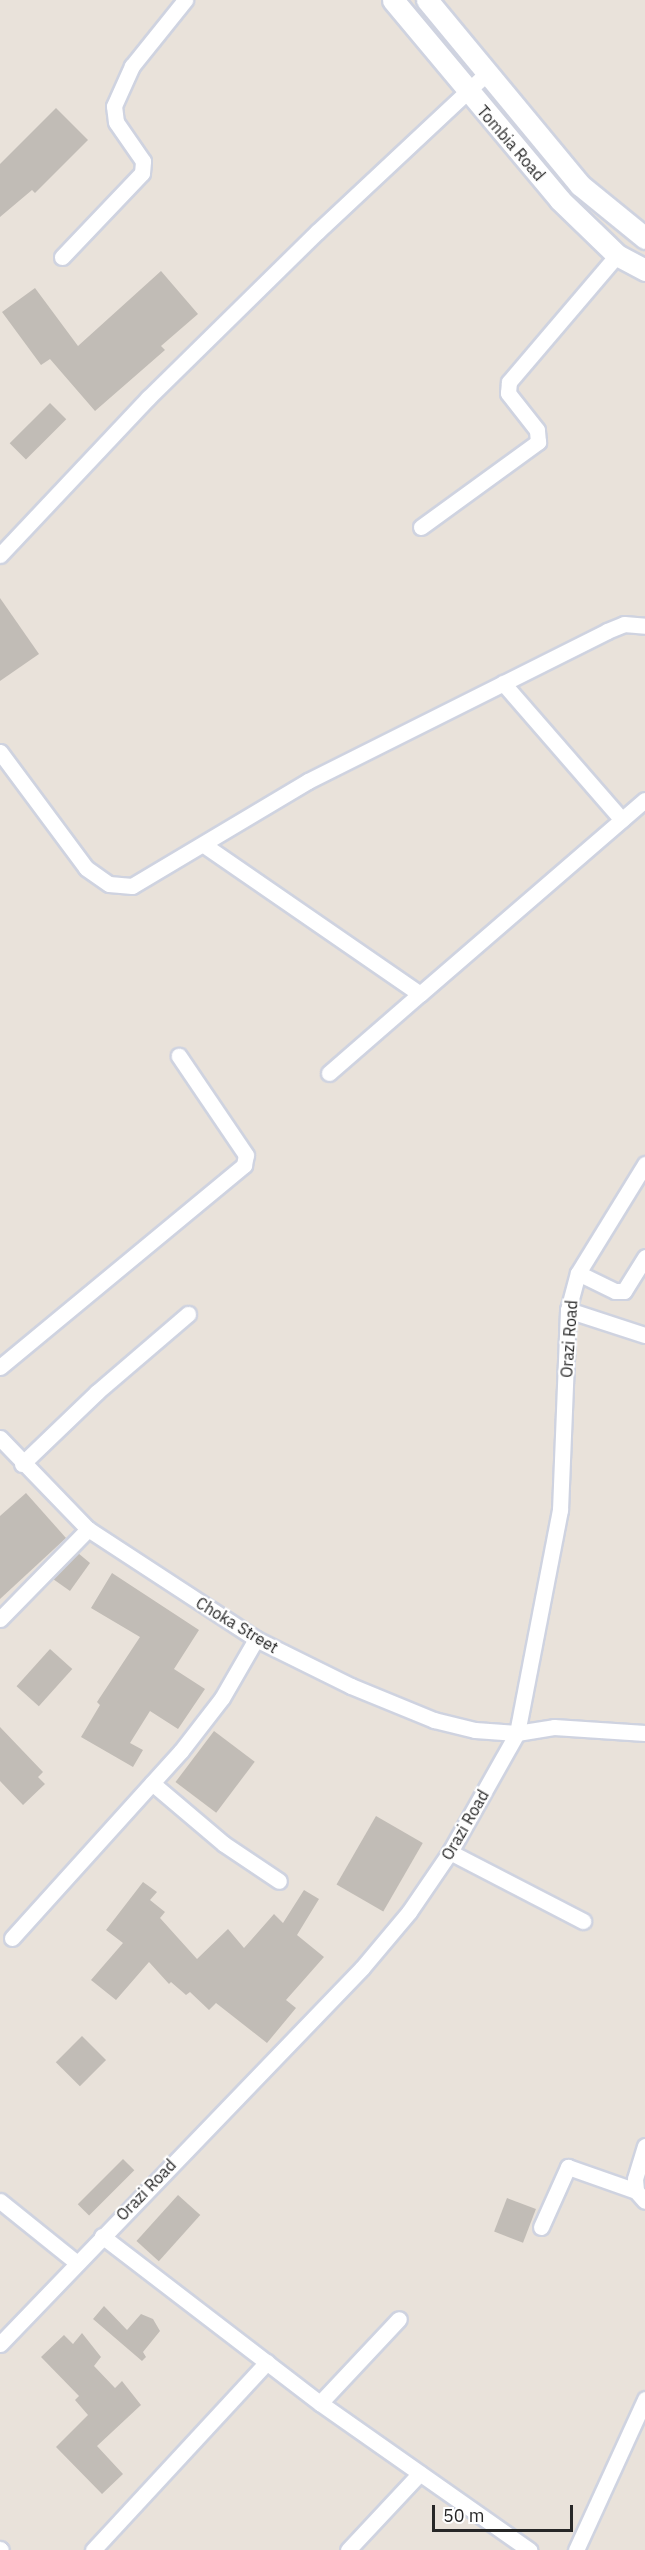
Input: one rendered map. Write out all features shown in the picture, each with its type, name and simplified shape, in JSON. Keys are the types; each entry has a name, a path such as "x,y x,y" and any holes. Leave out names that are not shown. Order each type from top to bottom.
{"main road":[{"name":"Tombia Road","path":"393,0 467,92 560,200 617,255 645,270"},
{"name":"Tombia Road","path":"427,0 580,185 645,238"}],"street":[{"path":"62,258 142,173 142,161 116,122 114,106 132,66 185,0"},
{"path":"0,555 148,398 486,74"},
{"path":"422,527 538,442 537,430 508,393 509,382 617,255"},
{"path":"0,752 86,868 109,885 132,886 308,781 607,631 624,624 645,626"},
{"path":"503,683 622,820"},
{"path":"329,1073 622,820 642,808"},
{"path":"204,845 420,994"},
{"path":"0,1367 244,1166 246,1155 179,1056"},
{"name":"Orazi Road","path":"0,2344 362,1968 409,1912 450,1852 517,1733 560,1510 568,1310 578,1273 645,1164"},
{"path":"578,1273 615,1291 624,1291 645,1257"},
{"path":"568,1310 645,1335"},
{"path":"22,1464 97,1392 188,1314"},
{"name":"Choka Street","path":"0,1438 22,1464 88,1529 256,1640 351,1686 435,1720 475,1730 517,1733 554,1727 645,1733"},
{"path":"0,1619 88,1529"},
{"path":"12,1938 152,1783 222,1698 256,1640"},
{"path":"152,1783 224,1844 279,1881"},
{"path":"450,1852 583,1921"},
{"path":"541,2227 568,2167 640,2196 645,2146"},
{"path":"0,2201 77,2263"},
{"path":"102,2236 320,2403 529,2550"},
{"path":"320,2403 399,2319"},
{"path":"93,2550 267,2362"},
{"path":"576,2550 645,2399"},
{"path":"348,2550 420,2473"}],"building":[{"path":"56,108 88,140 35,193 32,190 0,217 0,164"},
{"path":"161,271 198,314 161,346 165,350 95,411 50,359 41,365 2,312 35,288 78,346"},
{"path":"50,403 66,419 26,460 10,443"},
{"path":"0,598 39,654 0,681"},
{"path":"26,1493 66,1538 0,1599 0,1516"},
{"path":"78,1553 90,1563 70,1591 53,1579"},
{"path":"112,1573 199,1630 174,1669 205,1689 178,1729 150,1711 130,1743 143,1750 133,1767 81,1737 100,1705 97,1702 140,1637 91,1608"},
{"path":"50,1649 72,1669 39,1706 17,1686"},
{"path":"0,1727 43,1772 38,1777 45,1784 23,1805 0,1781"},
{"path":"214,1731 255,1762 216,1813 175,1782"},
{"path":"376,1816 423,1843 383,1911 336,1884"},
{"path":"143,1882 157,1892 150,1900 165,1912 160,1918 197,1959 228,1929 244,1948 274,1914 283,1923 304,1890 319,1899 297,1935 324,1957 286,2000 296,2008 267,2043 216,2003 209,2010 190,1992 186,1995 171,1982 169,1984 149,1962 116,2000 91,1980 123,1943 106,1930"},
{"path":"82,2036 106,2060 80,2086 56,2062"},
{"path":"123,2159 134,2170 89,2216 78,2204"},
{"path":"178,2195 200,2215 159,2261 137,2241"},
{"path":"507,2198 536,2209 523,2243 494,2232"},
{"path":"104,2306 127,2330 141,2314 153,2319 160,2331 143,2352 146,2357 142,2361 93,2319"},
{"path":"82,2333 101,2357 94,2366 115,2388 122,2381 141,2405 97,2446 123,2474 102,2494 56,2447 88,2415 75,2400 79,2396 41,2357 64,2335 73,2344"}]}
